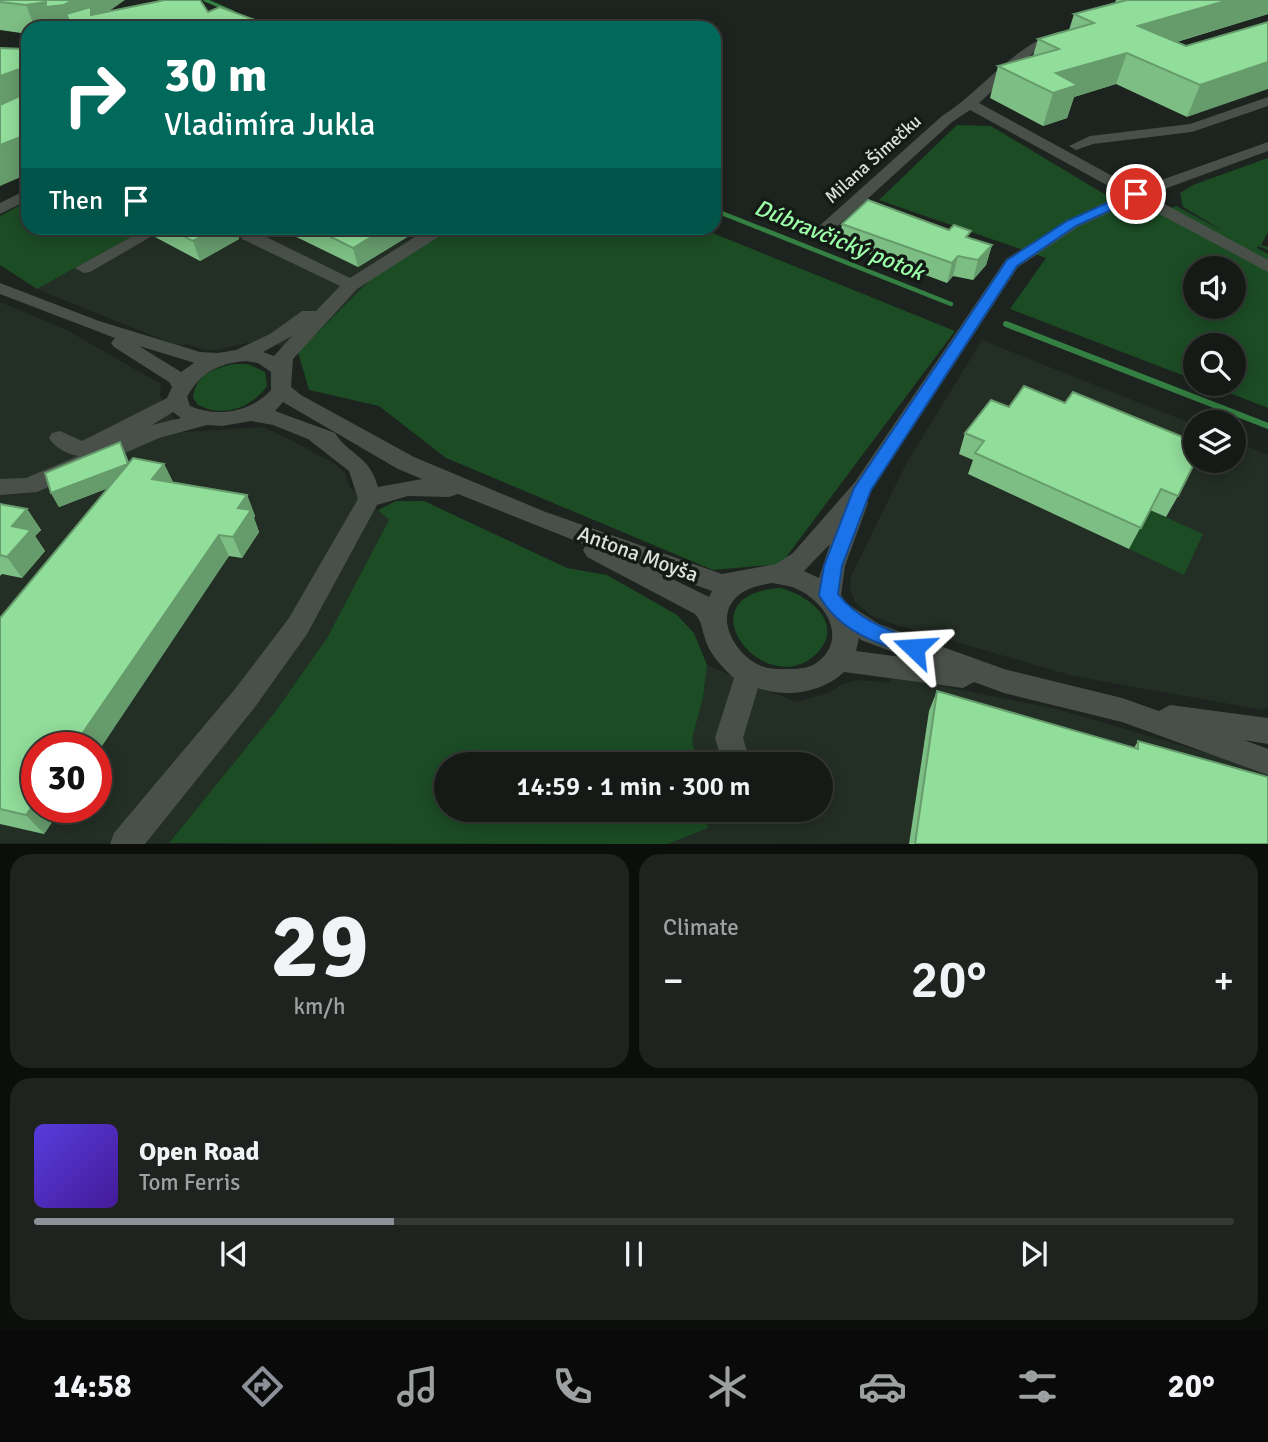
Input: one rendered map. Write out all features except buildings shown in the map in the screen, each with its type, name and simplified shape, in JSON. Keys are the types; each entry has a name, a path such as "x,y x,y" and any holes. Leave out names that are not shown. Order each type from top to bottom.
{"street":[{"name":"Milana Šimečku","path":"825,228 1029,50 1076,27"},
{"path":"1076,146 1090,140 1192,128 1268,101"},
{"path":"970,104 1268,267"},
{"name":"Milana Šimečku","path":"947,119 1001,123"},
{"path":"781,573 802,560 863,488 1012,263 1072,224 1136,194 1268,146"},
{"path":"83,268 145,235"},
{"path":"248,235 348,288"},
{"path":"60,438 75,448 84,449 143,421 179,393 197,369 260,348 429,235"},
{"path":"4,288 92,325 199,358 264,358 280,379"},
{"path":"0,487 29,486 153,432 201,420 225,420 249,414 269,403 280,379 283,357 348,288"},
{"path":"92,325 176,378 184,412 201,420"},
{"name":"Antona Moyša","path":"280,379 294,400 394,457 535,517 722,584 741,579"},
{"name":"Antona Moyša","path":"249,414 276,418 316,435 394,457"},
{"path":"125,844 245,698 298,626 369,499 366,478 358,464 329,447 316,435"},
{"path":"369,499 399,487 422,485 482,494"},
{"path":"863,488 833,566 834,603 845,625 846,640 837,660 823,673 804,681 782,683 749,674 724,653 715,636 713,618 722,595 741,579 761,573 781,573 807,581 834,603 870,632 1004,681 1122,710 1268,762"},
{"name":"Antona Moyša","path":"535,517 704,607 713,618"},
{"path":"837,660 1004,681"},
{"path":"733,752 729,738 749,674"},
{"path":"1122,710 1268,730"}],"shaded area":[{"path":"134,235 440,235 375,275 298,352 260,340 217,350 205,350 185,344 180,347 37,289"},
{"path":"0,302 65,329 161,384 160,396 183,432 262,427 335,464 345,473 350,488 390,520 327,638 275,712 169,843 0,843"},
{"path":"982,340 1183,420 1183,473 1246,473 1246,446 1268,455 1268,708 1263,710 1073,676 870,615 855,602 850,587 851,576 906,464"},
{"path":"707,665 796,702 860,680 891,683 891,676 1057,709 1268,771 1268,843 668,844 708,828 707,822 833,822 833,752 694,752 692,739 703,698"}],"green space":[{"path":"957,125 991,126 1146,219 1176,206 1225,232 1183,207 1180,193 1193,185 1268,158 1268,232 1261,245 1268,247 1268,250 1258,246 1257,248 1268,254 1268,408 1237,396 1246,396 1246,333 1183,333 1183,375 1010,309 1046,258 879,200"},
{"path":"21,205 21,235 134,235 37,289 0,265 0,216"},
{"path":"440,235 717,235 955,331 781,564 713,570 446,458 379,406 309,390 298,352 375,275"},
{"path":"233,364 248,364 265,372 267,386 261,394 245,405 226,411 216,411 197,404 193,397 202,378 213,370"},
{"path":"396,501 424,501 567,568 607,575 677,615 694,633 707,665 703,698 692,739 694,752 434,752 434,822 707,822 708,828 668,844 169,843 275,712 327,638 389,520 378,510"},
{"path":"1150,510 1203,534 1184,575 1129,549"},
{"path":"780,588 813,604 826,622 824,644 815,655 795,666 774,665 755,656 741,642 734,625 736,608 751,595"}],"waterway":[{"name":"Dúbravčický potok","path":"205,0 233,12"},
{"name":"Dúbravčický potok","path":"721,213 951,304"},
{"name":"Dúbravčický potok","path":"1006,324 1268,426"}],"route":[{"path":"914,648 870,632 840,611 829,595 833,566 863,488 1012,263 1072,224 1136,194"}]}
